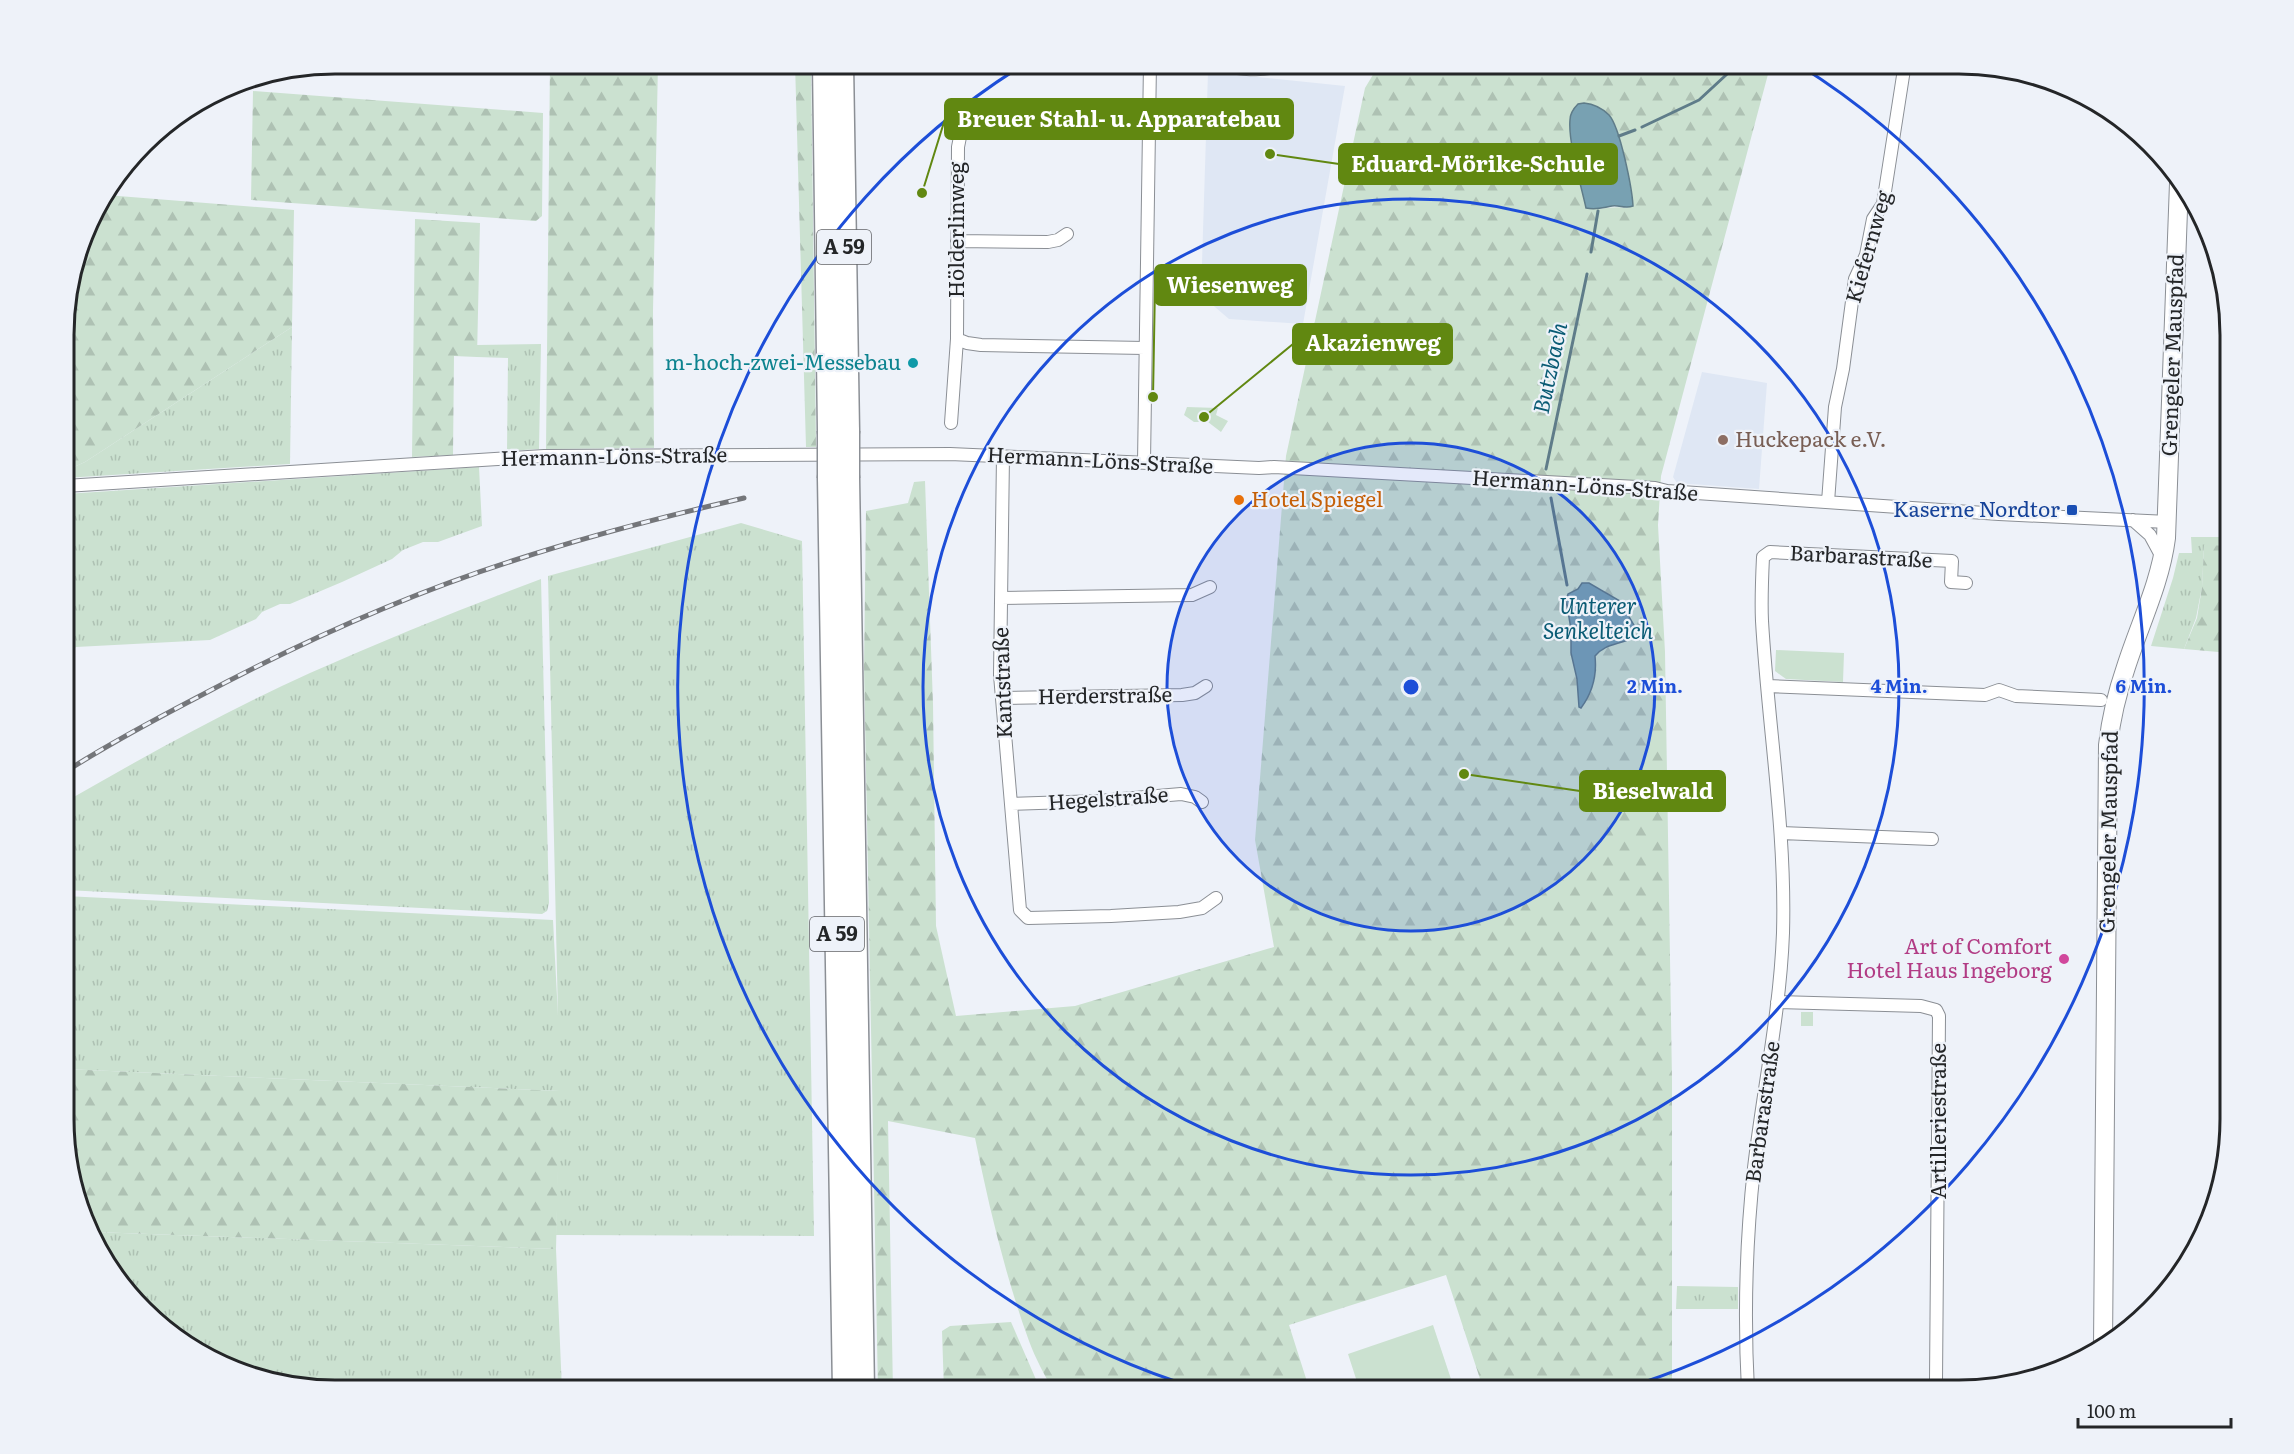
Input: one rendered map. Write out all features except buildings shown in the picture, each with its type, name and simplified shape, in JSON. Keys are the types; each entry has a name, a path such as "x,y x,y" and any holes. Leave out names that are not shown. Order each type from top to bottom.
{"highway":[{"name":"A 59","path":"824,74 838,431 862,1380"},
{"name":"A 59","path":"838,431 842,74"},
{"name":"A 59","path":"839,478 844,1380"}],"main road":[{"name":"Grengeler Mauspfad","path":"2103,1337 2108,754 2115,702 2126,665 2154,593 2163,559 2168,522 2179,194"}],"street":[{"path":"1144,462 1150,74"},
{"name":"Kiefernweg","path":"1828,502 1835,406 1848,337 1851,302 1856,279 1866,255 1873,219 1883,204 1903,74"},
{"name":"Hölderlinweg","path":"951,423 957,339 958,147 962,127 1089,121 1148,121"},
{"path":"957,241 1048,242 1058,240 1067,234"},
{"path":"957,339 981,345 1145,348"},
{"name":"Hermann-Löns-Straße","path":"74,485 535,457 810,454 1003,456 1274,467 1655,488 1828,502 2168,522"},
{"name":"Kantstraße","path":"1003,456 1000,675 1020,909 1028,918 1132,916 1202,908 1216,898"},
{"path":"2133,520 2150,535 2163,559"},
{"name":"Barbarastraße","path":"1748,1380 1749,1227 1754,1168 1778,1002 1783,931 1781,833 1762,610 1763,557 1770,552 1952,561 1951,582 1966,583"},
{"path":"1001,598 1192,595 1210,587"},
{"name":"Herderstraße","path":"1002,698 1182,695 1197,693 1206,686"},
{"path":"1768,686 1985,695 1999,690 2016,696 2101,700"},
{"name":"Hegelstraße","path":"1012,804 1099,801 1181,794 1195,797 1202,802"},
{"path":"1781,833 1932,839"},
{"name":"Artilleriestraße","path":"1778,1002 1921,1006 1936,1010 1939,1016 1939,1189 1935,1380"}],"shaded area":[{"path":"1208,74 1345,86 1303,324 1229,319 1201,295"},
{"name":"Huckepack e.V.","path":"1702,372 1767,383 1759,489 1677,483 1673,477"}],"green space":[{"path":"550,74 658,74 653,311 654,448 546,449"},
{"path":"795,74 811,74 816,447 806,447"},
{"path":"1373,74 1768,74 1661,476 1658,525 1665,652 1672,1080 1672,1380 1480,1380 1446,1275 1289,1325 1306,1380 1047,1380 1031,1347 1012,1291 975,1138 888,1121 893,1380 878,1380 864,667 866,511 908,503 914,482 925,481 933,704 936,926 956,1016 1075,1006 1274,947 1255,840 1286,456 1365,88","holes":["1597,106 1606,113 1618,132 1632,194 1627,208 1586,208 1574,158 1570,132 1573,109","1589,583 1616,600 1635,627 1628,640 1606,647 1595,656 1593,684 1581,708 1571,653 1571,629 1567,609 1570,594"]},
{"path":"253,91 543,113 542,216 536,221 251,200"},
{"path":"114,196 294,210 292,327 74,467 74,318 82,267 87,251 100,219"},
{"path":"415,219 480,223 477,357 454,356 453,455 412,457"},
{"path":"292,327 290,464 74,477 74,467"},
{"path":"541,344 539,449 507,451 508,358 477,357 477,345"},
{"path":"1187,407 1218,408 1216,415 1228,421 1221,432 1208,422 1194,422 1184,415"},
{"path":"479,467 482,526 438,542 423,542 403,550 392,559 290,604 280,604 262,612 256,619 210,640 74,649 74,493"},
{"path":"741,523 802,541 814,1236 556,1235 559,1091 74,1069 74,896 553,920 558,1016 548,576"},
{"path":"2191,537 2220,537 2220,546 2204,546 2202,587 2196,618 2184,649 2151,646 2179,553 2192,553"},
{"path":"2204,545 2220,546 2220,652 2184,649 2197,618 2202,587"},
{"path":"541,579 549,903 547,911 542,914 74,890 74,797 186,734 248,703 339,660"},
{"path":"1776,650 1844,653 1843,682 1786,679 1775,671"},
{"path":"1801,1012 1813,1012 1813,1026 1801,1026"},
{"path":"74,1069 560,1091 556,1249 99,1232 82,1187 76,1153"},
{"path":"99,1232 556,1249 562,1380 318,1380 267,1372 251,1367 219,1354 190,1336 163,1316 138,1291"},
{"path":"1677,1286 1738,1287 1738,1309 1676,1309"},
{"path":"1011,1322 1036,1380 944,1380 942,1331 950,1326"},
{"path":"1433,1325 1451,1380 1356,1380 1348,1354"}],"water":[{"path":"1584,103 1601,108 1613,122 1625,158 1633,206 1586,208 1570,129 1572,112 1578,104"},
{"name":"Unterer Senkelteich","path":"1582,583 1589,583 1620,601 1635,627 1628,640 1606,647 1595,656 1593,683 1589,696 1581,708 1571,653 1571,629 1566,600 1568,594 1578,589"}],"waterway":[{"name":"Butzbach","path":"1642,127 1699,100 1727,74"},
{"name":"Butzbach","path":"1619,136 1635,130"},
{"name":"Butzbach","path":"1591,252 1598,211"},
{"name":"Butzbach","path":"1546,469 1587,274"},
{"name":"Butzbach","path":"1551,498 1567,585"}],"railway":[{"path":"74,766 234,678 391,605 541,552 627,527 744,498"}],"place":[{"name":"Eduard-Mörike-Schule","path":"1270,154"},
{"name":"Breuer Stahl- u. Apparatebau","path":"922,193"},
{"name":"m-hoch-zwei-Messebau","path":"913,363"},
{"name":"Wiesenweg","path":"1153,397"},
{"name":"Akazienweg","path":"1204,417"},
{"name":"Huckepack e.V.","path":"1723,440"},
{"name":"Hotel Spiegel","path":"1239,500"},
{"name":"Kaserne Nordtor","path":"2072,510"},
{"name":"Bieselwald","path":"1464,774"},
{"name":"Art of Comfort Hotel Haus Ingeborg","path":"2064,959"}]}
